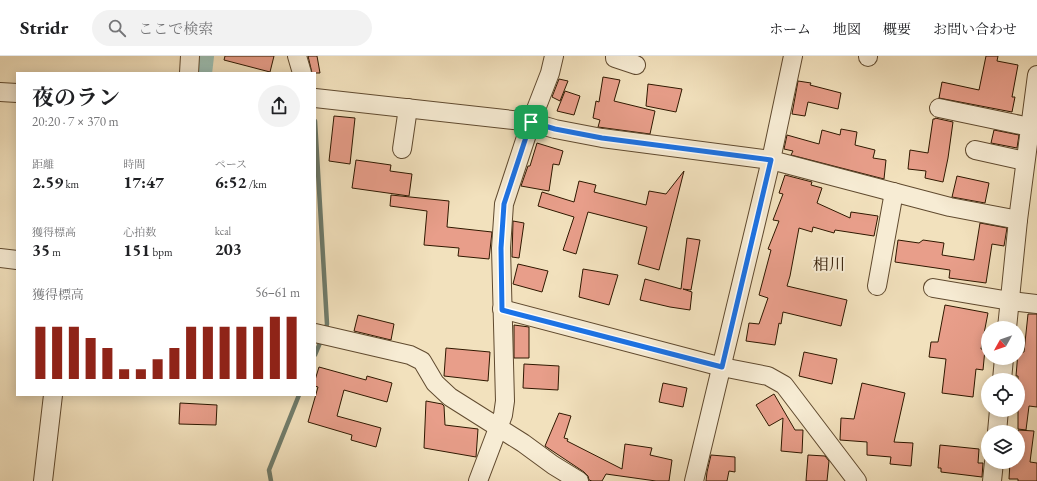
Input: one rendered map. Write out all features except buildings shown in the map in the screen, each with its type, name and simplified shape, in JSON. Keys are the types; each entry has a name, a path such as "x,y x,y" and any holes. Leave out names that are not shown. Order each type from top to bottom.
{"street":[{"path":"189,72 190,56"},
{"path":"297,56 302,72"},
{"path":"478,481 503,416 505,401 501,248 504,204 531,122 550,73 554,56"},
{"path":"615,56 615,58 636,65"},
{"path":"694,481 771,160 793,56"},
{"path":"1008,321 1018,220 1033,120 1037,75"},
{"path":"0,92 16,93"},
{"path":"316,98 531,122 555,129 602,138 771,160 950,206 1018,220"},
{"path":"402,149 408,108"},
{"path":"939,108 1033,120"},
{"path":"975,150 1026,161"},
{"path":"877,286 894,192"},
{"path":"0,258 16,260"},
{"path":"933,288 1037,304"},
{"path":"502,310 722,367 768,376 784,385 857,481"},
{"path":"316,333 410,354 422,361 435,383 450,397 499,427 579,481"},
{"path":"43,481 53,396"},
{"path":"992,481 993,469"}],"waterway":[{"path":"198,72 200,56"},
{"path":"316,138 327,324 325,331"},
{"path":"316,353 322,338"},
{"path":"271,481 269,470 299,396"}],"district":[{"name":"相川","path":"829,264"}],"route":[{"path":"531,122 555,129 602,138 771,160 722,367 502,310 501,248 504,204 531,122"}]}
